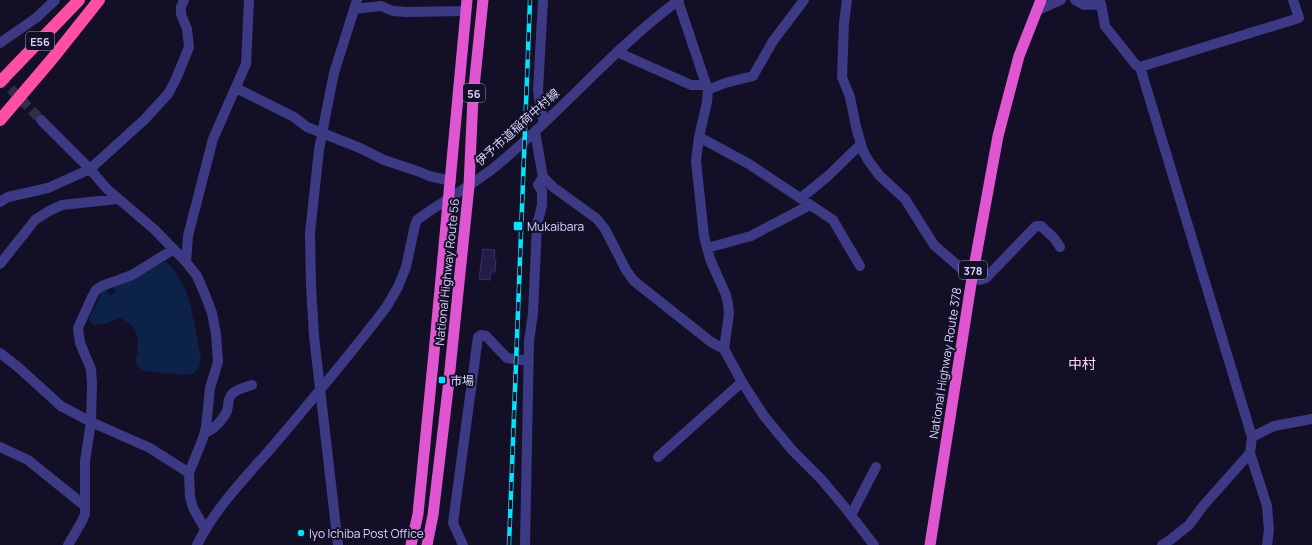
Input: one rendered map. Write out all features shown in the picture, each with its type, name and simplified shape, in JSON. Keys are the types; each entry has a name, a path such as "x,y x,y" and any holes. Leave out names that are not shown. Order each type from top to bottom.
{"highway":[{"name":"E56","path":"0,82 79,0"},
{"path":"0,120 52,59 99,0"},
{"name":"National Highway Route 56","path":"427,545 433,515 448,389 468,186 473,97 483,0"},
{"name":"National Highway Route 378","path":"930,545 972,278 998,136 1019,56 1041,0"},
{"name":"National Highway Route 56","path":"411,545 418,514 451,181 466,5"}],"street":[{"path":"0,43 36,18 55,0"},
{"path":"0,202 8,197 48,188 90,169 144,120 168,94 189,47 188,29 181,14 181,7 184,0"},
{"path":"186,262 188,236 213,139 246,64 249,0"},
{"path":"543,0 538,90 544,123"},
{"path":"679,0 707,88 707,102 699,137 696,161 703,230 707,248 710,259 726,295 728,304 724,349"},
{"name":"伊予市道稲荷中村線","path":"197,545 205,529 227,499 320,390 387,306 398,287 406,267 417,220 501,162 535,132 617,52 646,26 679,0"},
{"path":"617,52 691,85 707,88 753,76 773,41 804,0"},
{"path":"847,0 844,23 842,77 850,97 863,151 879,175 905,199 934,245 972,278 980,280 986,278 1036,226 1041,226 1054,238 1060,247"},
{"path":"1036,12 1061,0"},
{"path":"1075,0 1084,5 1101,4 1105,26 1136,65 1140,67 1252,437 1250,452 1267,506 1269,530 1267,545"},
{"path":"1140,67 1299,18 1293,0"},
{"path":"338,545 313,322 310,233 322,132 334,73 356,5 381,6 406,12 466,5"},
{"path":"236,88 294,117 307,127 360,148 384,160 429,176 451,181"},
{"path":"41,120 90,169 107,189 155,230 174,249 197,276 204,292 212,313 216,334 217,368 210,388 205,433 189,473 190,497 193,508 205,529"},
{"path":"535,132 543,177 553,187 597,219 605,229 626,270 634,281 711,342 724,349 742,382 764,416 787,445 821,478 874,545"},
{"path":"699,137 749,164 833,220 860,266"},
{"path":"801,198 828,176 861,144"},
{"path":"525,545 529,341 533,313 537,225 542,204 542,191 538,185 543,177"},
{"path":"0,264 35,220 49,211 62,205 117,198"},
{"path":"707,248 751,236 810,205"},
{"path":"68,545 82,521 84,514 85,461 91,422 91,369 80,343 78,328 96,290 102,286 132,275 174,249"},
{"path":"463,545 453,523 478,337 481,335 486,336 507,358 529,361"},
{"path":"0,353 18,367 61,406 91,422 150,448 189,473"},
{"path":"658,457 742,382"},
{"path":"205,433 211,431 223,418 226,412 228,398 233,393 252,385"},
{"path":"1252,437 1274,426 1312,419"},
{"path":"0,447 28,460 84,506"},
{"path":"1162,545 1189,525 1203,506 1250,452"},
{"path":"851,515 876,466"}],"water":[{"path":"165,262 171,266 184,286 190,302 201,359 198,369 192,374 183,375 143,371 136,363 138,342 133,327 120,318 104,324 95,325 91,323 89,319 102,292 107,289 109,295 115,293 113,286 131,280"}],"building":[{"path":"483,249 495,250 495,272 491,272 490,280 479,279"}],"tunnel":[{"path":"0,78 41,120"}],"railway":[{"path":"509,545 530,0"}],"place":[{"name":"Mukaibara","path":"518,226"},
{"name":"市場","path":"442,380"},
{"name":"Iyo Ichiba Post Office","path":"301,533"}],"district":[{"name":"中村","path":"1082,363"}]}
